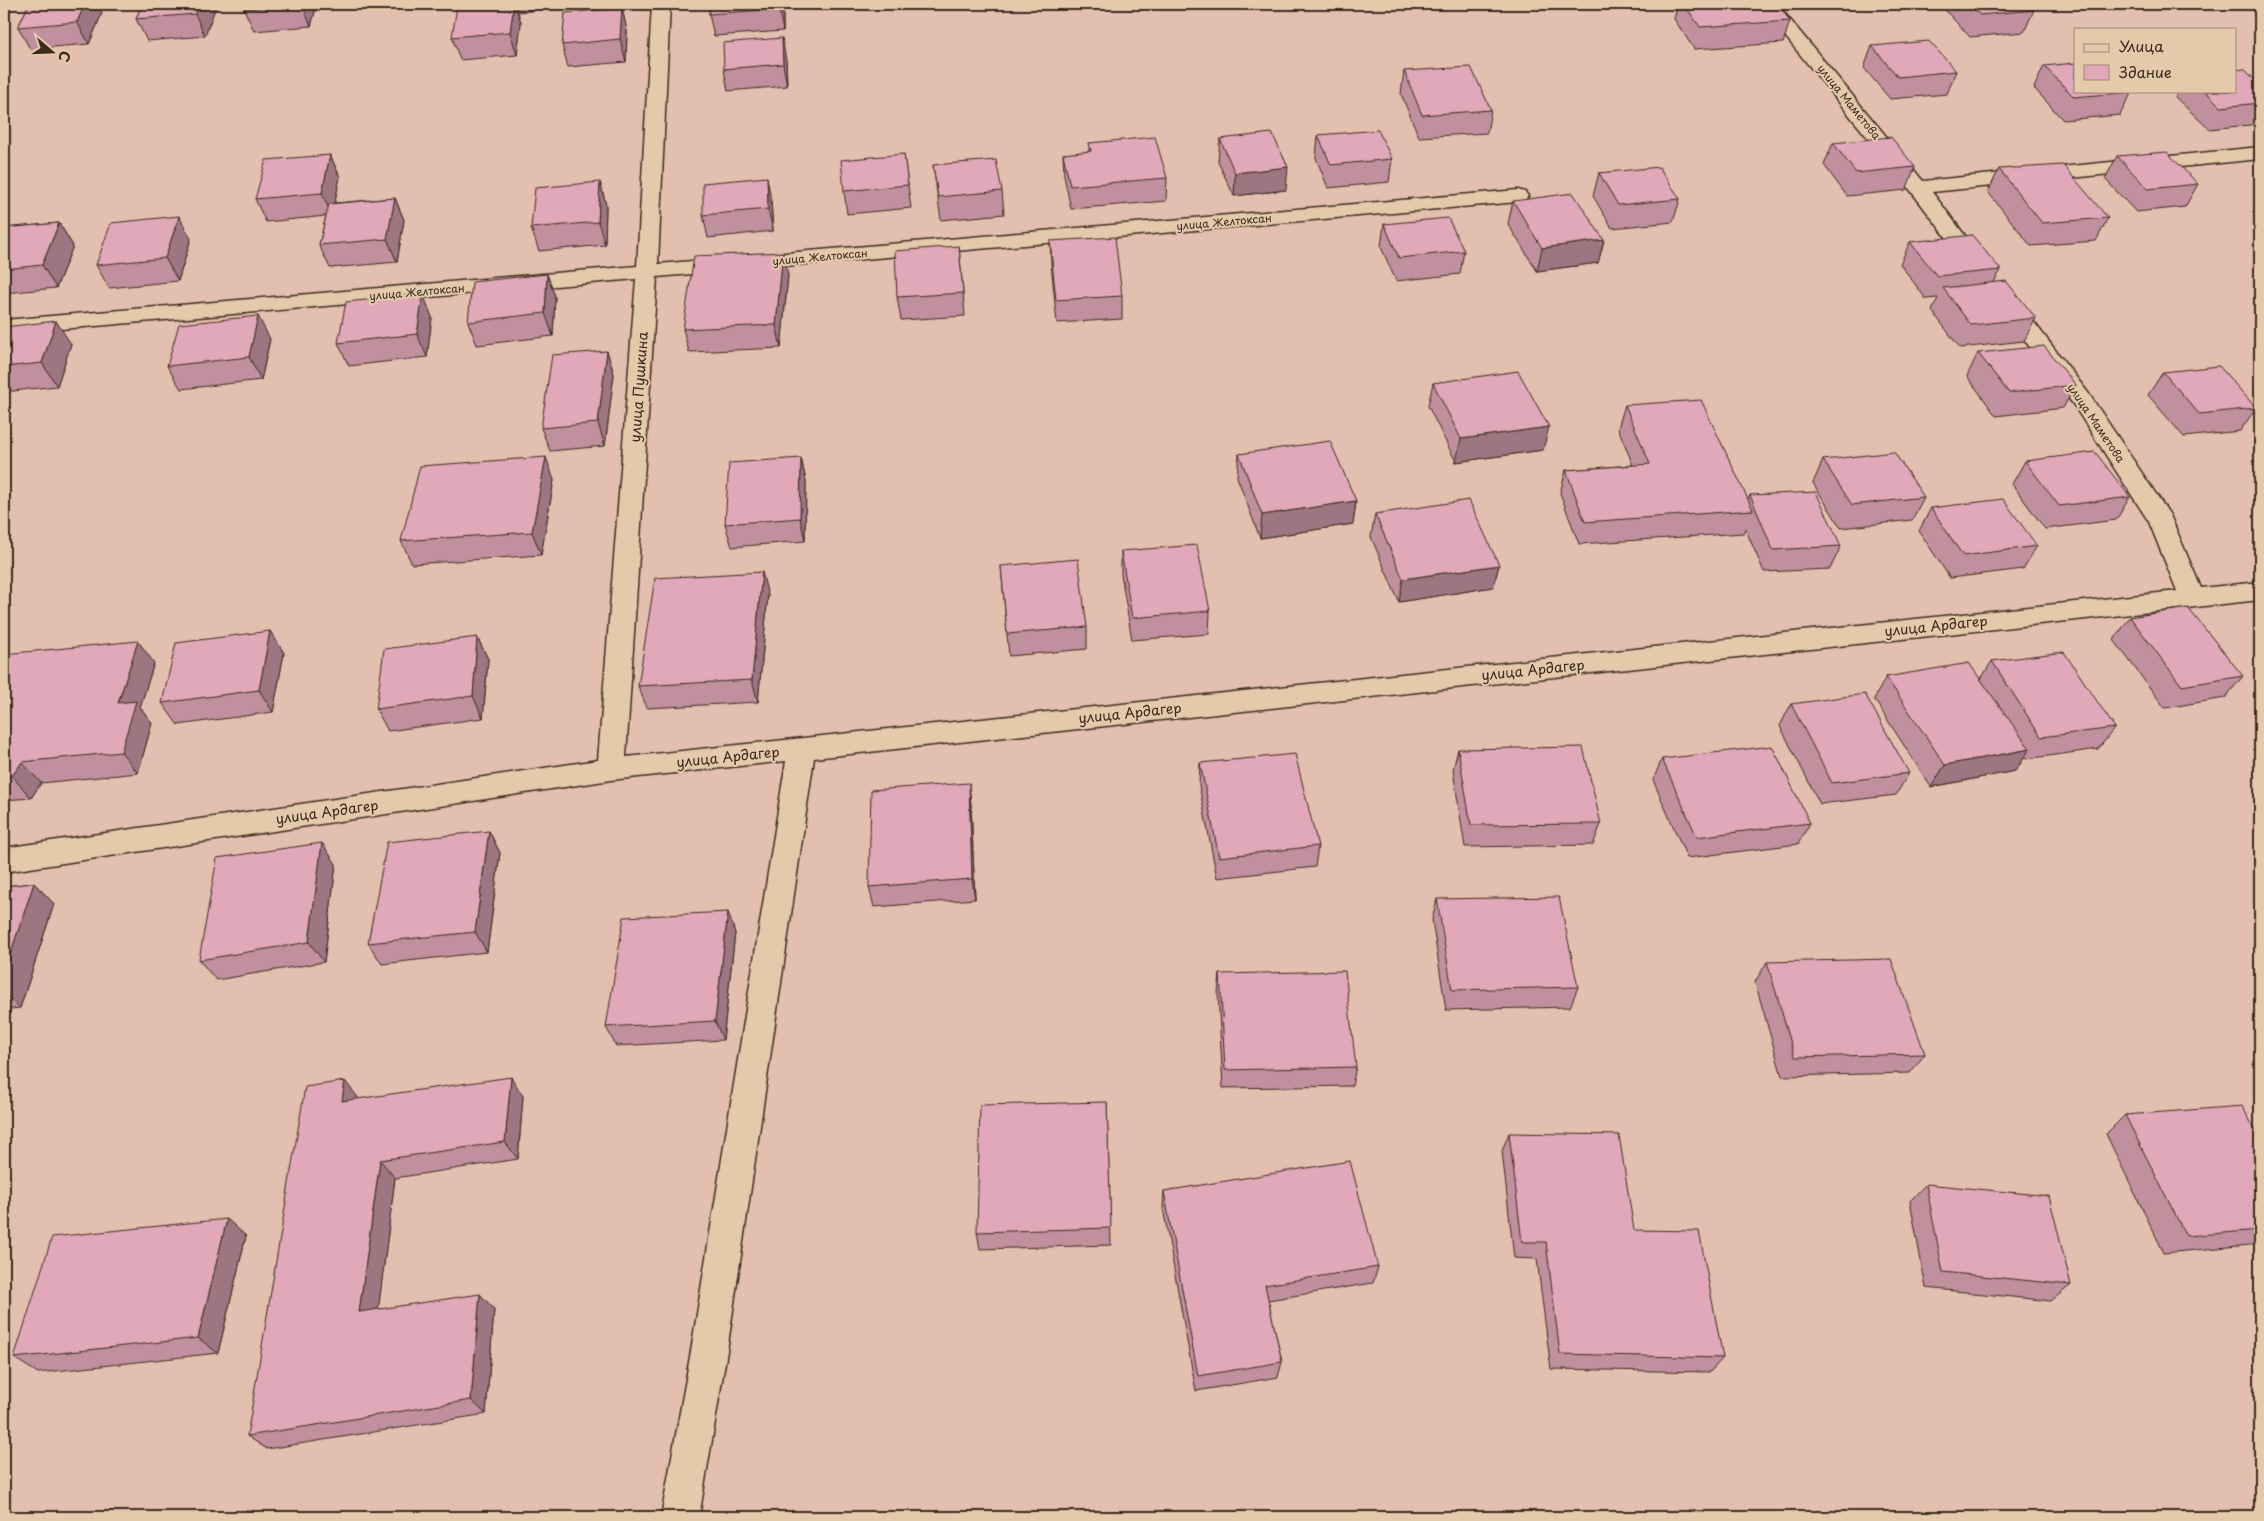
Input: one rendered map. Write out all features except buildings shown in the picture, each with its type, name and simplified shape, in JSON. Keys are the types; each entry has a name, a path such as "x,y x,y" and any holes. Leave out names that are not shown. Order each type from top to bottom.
{"street":[{"name":"улица Пушкина","path":"611,770 647,272 661,4"},
{"name":"улица Маметова","path":"1768,4 1918,187 2081,399 2161,521 2193,599"},
{"path":"1918,187 2260,153"},
{"name":"улица Желтоксан","path":"4,327 1518,196"},
{"name":"улица Ардагер","path":"4,860 611,770 2260,591"},
{"path":"680,1517 709,1351 802,749"}]}
